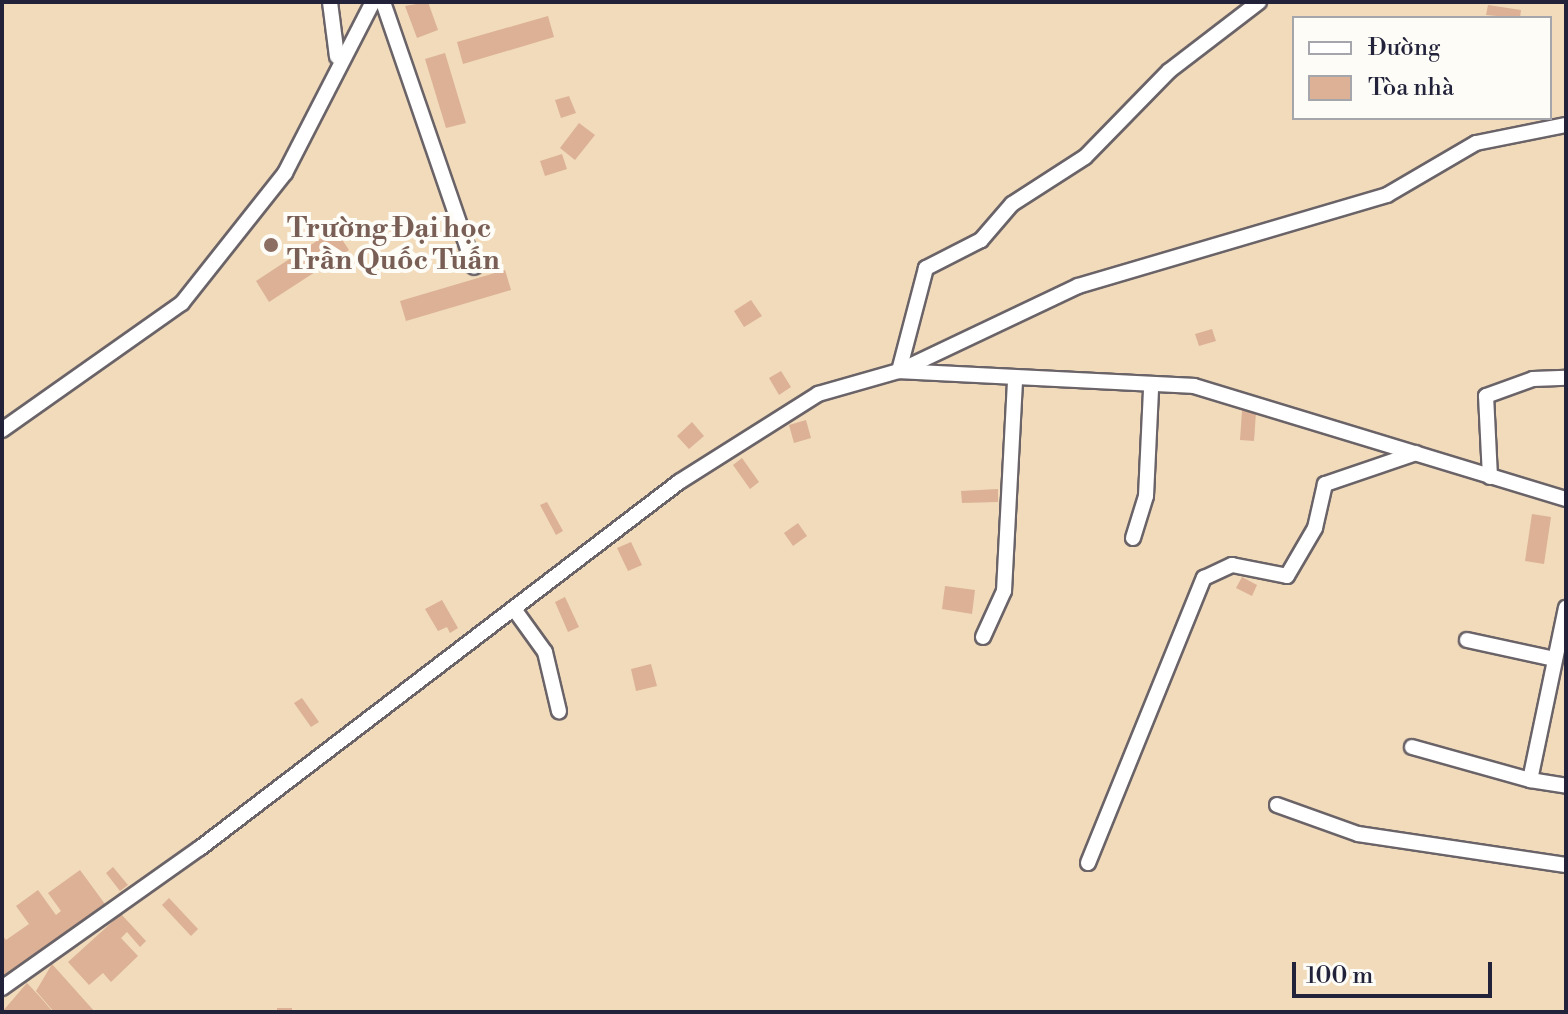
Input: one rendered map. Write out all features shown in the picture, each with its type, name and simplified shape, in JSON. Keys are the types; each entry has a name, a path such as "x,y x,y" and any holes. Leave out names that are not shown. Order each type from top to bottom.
{"street":[{"path":"330,2 337,61"},
{"path":"2,430 182,303 285,173 337,61 373,2"},
{"path":"383,2 474,267"},
{"path":"899,371 926,268 981,240 1012,204 1085,157 1169,71 1259,2"},
{"path":"2,988 514,609 679,482 818,394 899,371 1078,286 1387,195 1476,143 1566,125"},
{"path":"899,371 1151,388 1194,386 1566,499"},
{"path":"983,637 1004,591 1015,378"},
{"path":"1490,477 1486,396 1533,379 1566,378"},
{"path":"1133,538 1146,496 1151,388"},
{"path":"1088,863 1204,578 1232,565 1287,576 1315,528 1325,484 1416,453"},
{"path":"1530,780 1566,608"},
{"path":"514,609 545,652 559,711"},
{"path":"1467,640 1554,659"},
{"path":"1412,747 1530,780 1566,786"},
{"path":"1277,805 1358,834 1566,865"}],"building":[{"path":"428,2 438,30 417,38 405,6"},
{"path":"1488,5 1521,10 1520,16 1486,15"},
{"path":"548,16 554,37 463,64 457,42"},
{"path":"445,53 466,123 446,128 425,59"},
{"path":"569,96 576,113 561,118 555,100"},
{"path":"579,123 595,135 575,160 560,148"},
{"path":"562,154 567,169 545,176 540,161"},
{"path":"335,229 349,250 269,302 256,281"},
{"path":"505,270 511,290 406,321 400,301"},
{"path":"751,300 762,316 744,327 734,311"},
{"path":"1212,329 1216,341 1199,346 1195,334"},
{"path":"781,371 791,387 779,395 769,378"},
{"path":"1242,411 1256,412 1254,441 1240,440"},
{"path":"806,420 811,438 794,443 789,425"},
{"path":"692,422 704,436 689,449 677,436"},
{"path":"742,458 759,482 750,489 733,465"},
{"path":"998,489 998,502 962,503 961,491"},
{"path":"547,502 563,531 556,535 540,505"},
{"path":"1532,514 1551,517 1544,564 1525,561"},
{"path":"798,523 807,536 793,546 784,533"},
{"path":"631,542 642,565 628,571 617,548"},
{"path":"1242,577 1257,585 1252,596 1236,588"},
{"path":"945,586 975,590 972,614 942,609"},
{"path":"565,597 579,627 568,632 555,602"},
{"path":"442,600 458,628 450,633 447,627 438,631 425,609"},
{"path":"651,664 657,686 636,691 631,669"},
{"path":"302,698 319,722 311,727 294,703"},
{"path":"113,867 128,885 120,891 106,873"},
{"path":"80,870 105,904 2,980 2,935 6,940 29,924 16,906 38,890 56,915 61,911 48,893"},
{"path":"169,898 198,929 191,936 162,905"},
{"path":"121,914 146,941 140,947 127,932 121,938 138,956 111,982 103,973 89,985 68,962"},
{"path":"52,964 95,1012 54,1012 36,991"},
{"path":"27,983 41,998 53,1012 2,1012"},
{"path":"277,1008 292,1008 292,1012 277,1012"}],"place":[{"name":"Trường Đại học Trần Quốc Tuấn","path":"271,245"}]}
